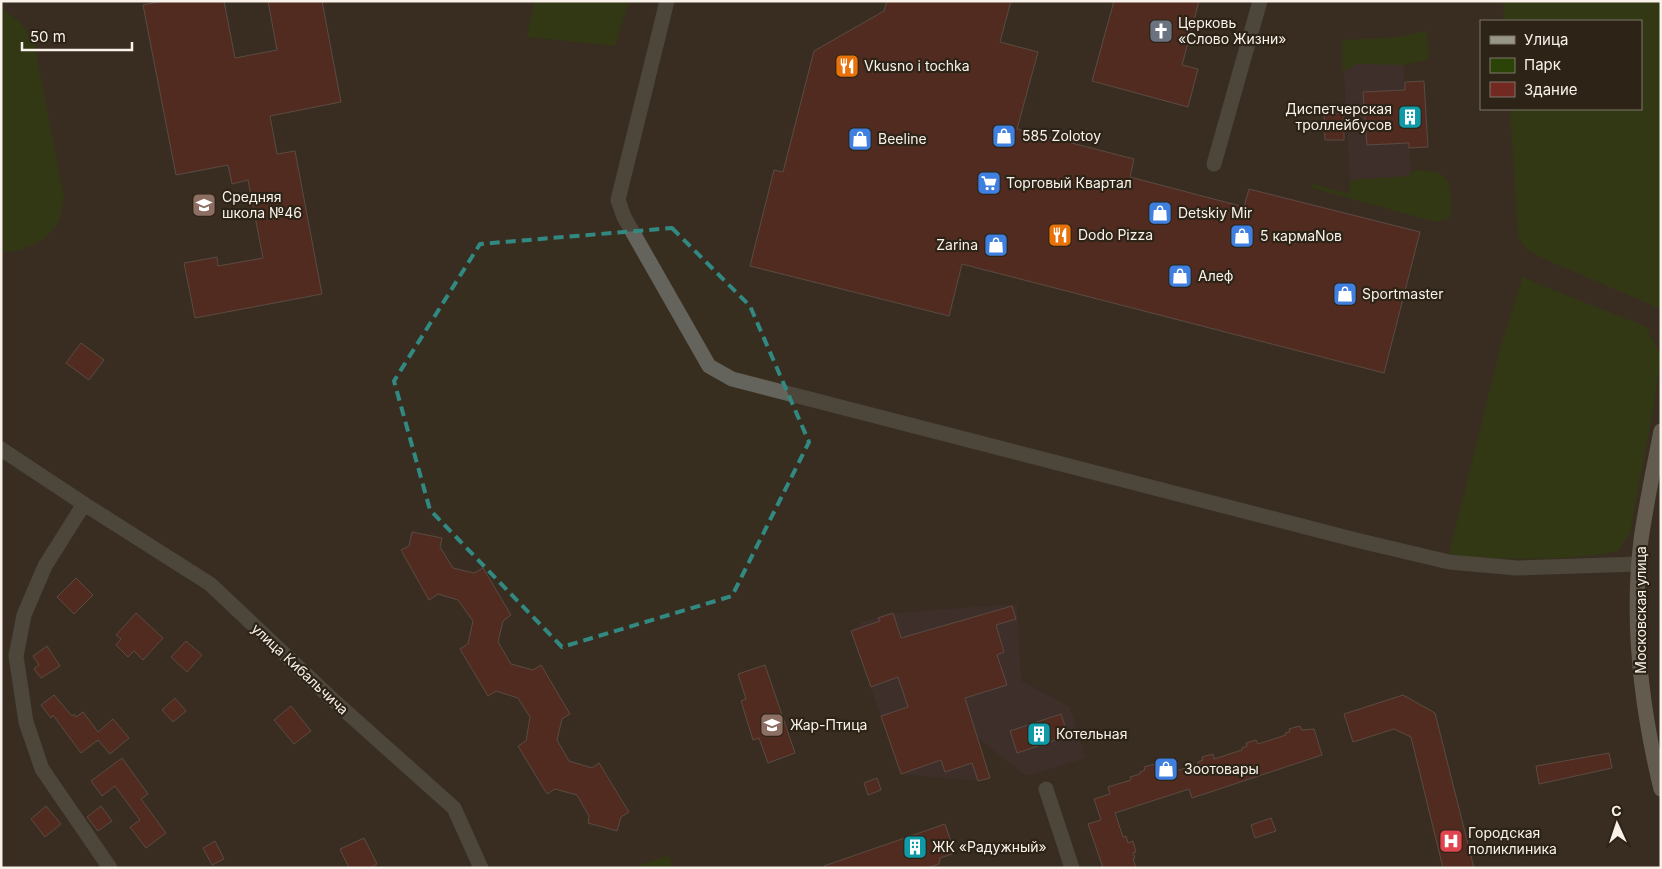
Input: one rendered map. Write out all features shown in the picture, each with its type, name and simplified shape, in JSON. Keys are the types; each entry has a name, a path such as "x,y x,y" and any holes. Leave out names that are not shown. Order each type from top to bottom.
{"main road":[{"name":"Московская улица","path":"1661,431 1639,564 1638,663 1651,751 1661,789"}],"street":[{"path":"666,1 618,200 624,218 709,366 732,379 1356,540 1449,562 1517,568 1639,564"},
{"path":"1214,164 1260,1"},
{"name":"улица Кибальчича","path":"1,449 210,584 332,699 454,808 480,868"},
{"path":"84,504 46,566 24,615 16,656 26,722 42,769 110,868"},
{"path":"1046,789 1072,868"}],"highlighted area":[{"path":"672,228 750,306 809,442 732,596 562,647 430,510 394,381 480,244"}],"shaded area":[{"path":"1402,37 1405,90 1393,91 1409,143 1411,176 1350,180 1342,40"},
{"path":"1017,604 1021,681 1070,707 1085,758 1026,776 978,738 990,778 978,781 901,774 851,631 862,622 893,613"}],"green space":[{"path":"534,1 629,1 615,46 527,37"},
{"path":"1503,1 1661,1 1661,309 1540,257 1526,249 1518,237 1510,110 1642,110 1642,20 1504,20"},
{"path":"1,8 20,22 34,42 64,197 61,215 51,232 28,247 1,252"},
{"path":"1427,30 1429,59 1404,65 1357,64 1343,72 1342,40 1402,37"},
{"path":"1410,171 1434,172 1444,176 1450,188 1452,208 1450,218 1436,222 1312,188 1313,184 1349,194 1350,180 1410,176"},
{"path":"1523,276 1540,285 1645,326 1661,355 1653,411 1630,532 1618,551 1578,557 1534,559 1489,558 1449,554 1500,349"},
{"path":"669,855 674,868 633,868"}],"building":[{"path":"163,1 224,1 235,58 277,50 268,1 322,1 341,102 270,116 277,154 295,151 322,294 195,318 184,263 217,257 218,266 263,258 248,180 232,184 228,165 176,175 143,5"},
{"name":"Торговый Квартал","path":"887,1 1011,1 1000,42 1038,52 1017,129 1134,159 1130,177 1244,207 1249,189 1420,232 1384,373 962,264 949,316 750,266 774,170 783,172 814,51 884,11"},
{"path":"1114,1 1199,1 1182,65 1198,69 1188,107 1092,81"},
{"path":"1424,81 1428,147 1409,148 1409,143 1367,145 1363,92 1405,90 1405,82"},
{"path":"1324,113 1344,113 1344,140 1325,140"},
{"path":"81,343 104,360 89,380 66,363"},
{"path":"412,532 442,538 440,547 453,568 474,573 483,568 511,615 503,621 498,642 511,664 533,670 541,665 570,714 562,719 557,740 569,761 592,768 599,763 629,812 621,817 617,831 588,823 589,816 577,795 555,789 547,794 518,746 526,741 530,717 518,698 496,691 488,696 460,649 468,644 473,621 458,600 438,594 429,600 401,550 409,546"},
{"path":"76,578 93,595 74,614 57,597"},
{"path":"1012,606 1016,619 996,625 1004,652 997,655 1007,685 965,698 990,778 978,781 972,763 945,772 941,760 901,774 881,716 908,707 898,677 871,687 851,631 880,621 878,618 893,613 901,638"},
{"path":"136,613 163,638 143,660 134,651 128,657 116,645 121,639 116,635"},
{"path":"186,641 202,655 187,672 171,657"},
{"path":"47,646 60,666 41,678 34,669 39,665 33,656"},
{"path":"765,665 795,753 768,763 759,738 753,740 741,701 746,699 738,674"},
{"path":"54,695 72,716 74,714 76,717 83,712 98,732 113,719 129,738 110,754 98,740 81,753 53,715 51,718 41,705"},
{"path":"1403,695 1435,713 1474,868 1443,868 1411,737 1394,729 1353,742 1344,714"},
{"path":"175,698 186,711 173,722 162,710"},
{"path":"291,706 311,731 294,744 274,720"},
{"name":"Котельная","path":"1061,714 1068,736 1017,753 1010,731"},
{"path":"1300,726 1302,730 1314,729 1322,755 1192,798 1189,789 1115,813 1123,837 1126,836 1128,843 1133,841 1136,852 1133,853 1135,858 1133,859 1136,868 1103,868 1088,824 1101,820 1094,799 1110,794 1108,787 1131,780 1130,777 1140,774 1140,772 1145,770 1144,767 1155,764 1156,769 1168,768 1170,773 1198,764 1198,762 1203,760 1202,757 1213,754 1214,759 1242,750 1242,748 1247,746 1246,743 1256,740 1258,744 1286,735 1285,733 1290,732 1289,729"},
{"path":"1609,753 1612,768 1539,784 1536,766"},
{"path":"122,758 148,794 141,799 166,833 146,848 130,827 140,820 115,786 102,796 91,781"},
{"path":"877,778 881,790 868,795 864,783"},
{"path":"46,806 61,824 45,837 31,819"},
{"path":"101,806 112,821 98,831 87,817"},
{"path":"1271,818 1276,831 1255,838 1251,825"},
{"name":"ЖК «Радужный»","path":"945,824 955,853 940,858 939,864 927,868 824,868 824,866"},
{"path":"364,838 377,864 370,868 349,868 340,849"},
{"path":"215,841 224,859 212,865 203,848"}],"place":[{"name":"Церковь «Слово Жизни»","path":"1161,31"},
{"name":"Vkusno i tochka","path":"847,66"},
{"name":"Диспетчерская троллейбусов","path":"1410,117"},
{"name":"585 Zolotoy","path":"1004,136"},
{"name":"Beeline","path":"860,139"},
{"name":"Торговый Квартал","path":"989,183"},
{"name":"Средняя школа №46","path":"204,205"},
{"name":"Detskiy Mir","path":"1160,213"},
{"name":"Dodo Pizza","path":"1060,235"},
{"name":"5 кармаNов","path":"1242,236"},
{"name":"Zarina","path":"996,245"},
{"name":"Алеф","path":"1180,276"},
{"name":"Sportmaster","path":"1345,294"},
{"name":"Жар-Птица","path":"772,725"},
{"name":"Котельная","path":"1039,734"},
{"name":"Зоотовары","path":"1166,769"},
{"name":"Городская поликлиника","path":"1451,841"},
{"name":"ЖК «Радужный»","path":"915,847"}]}
